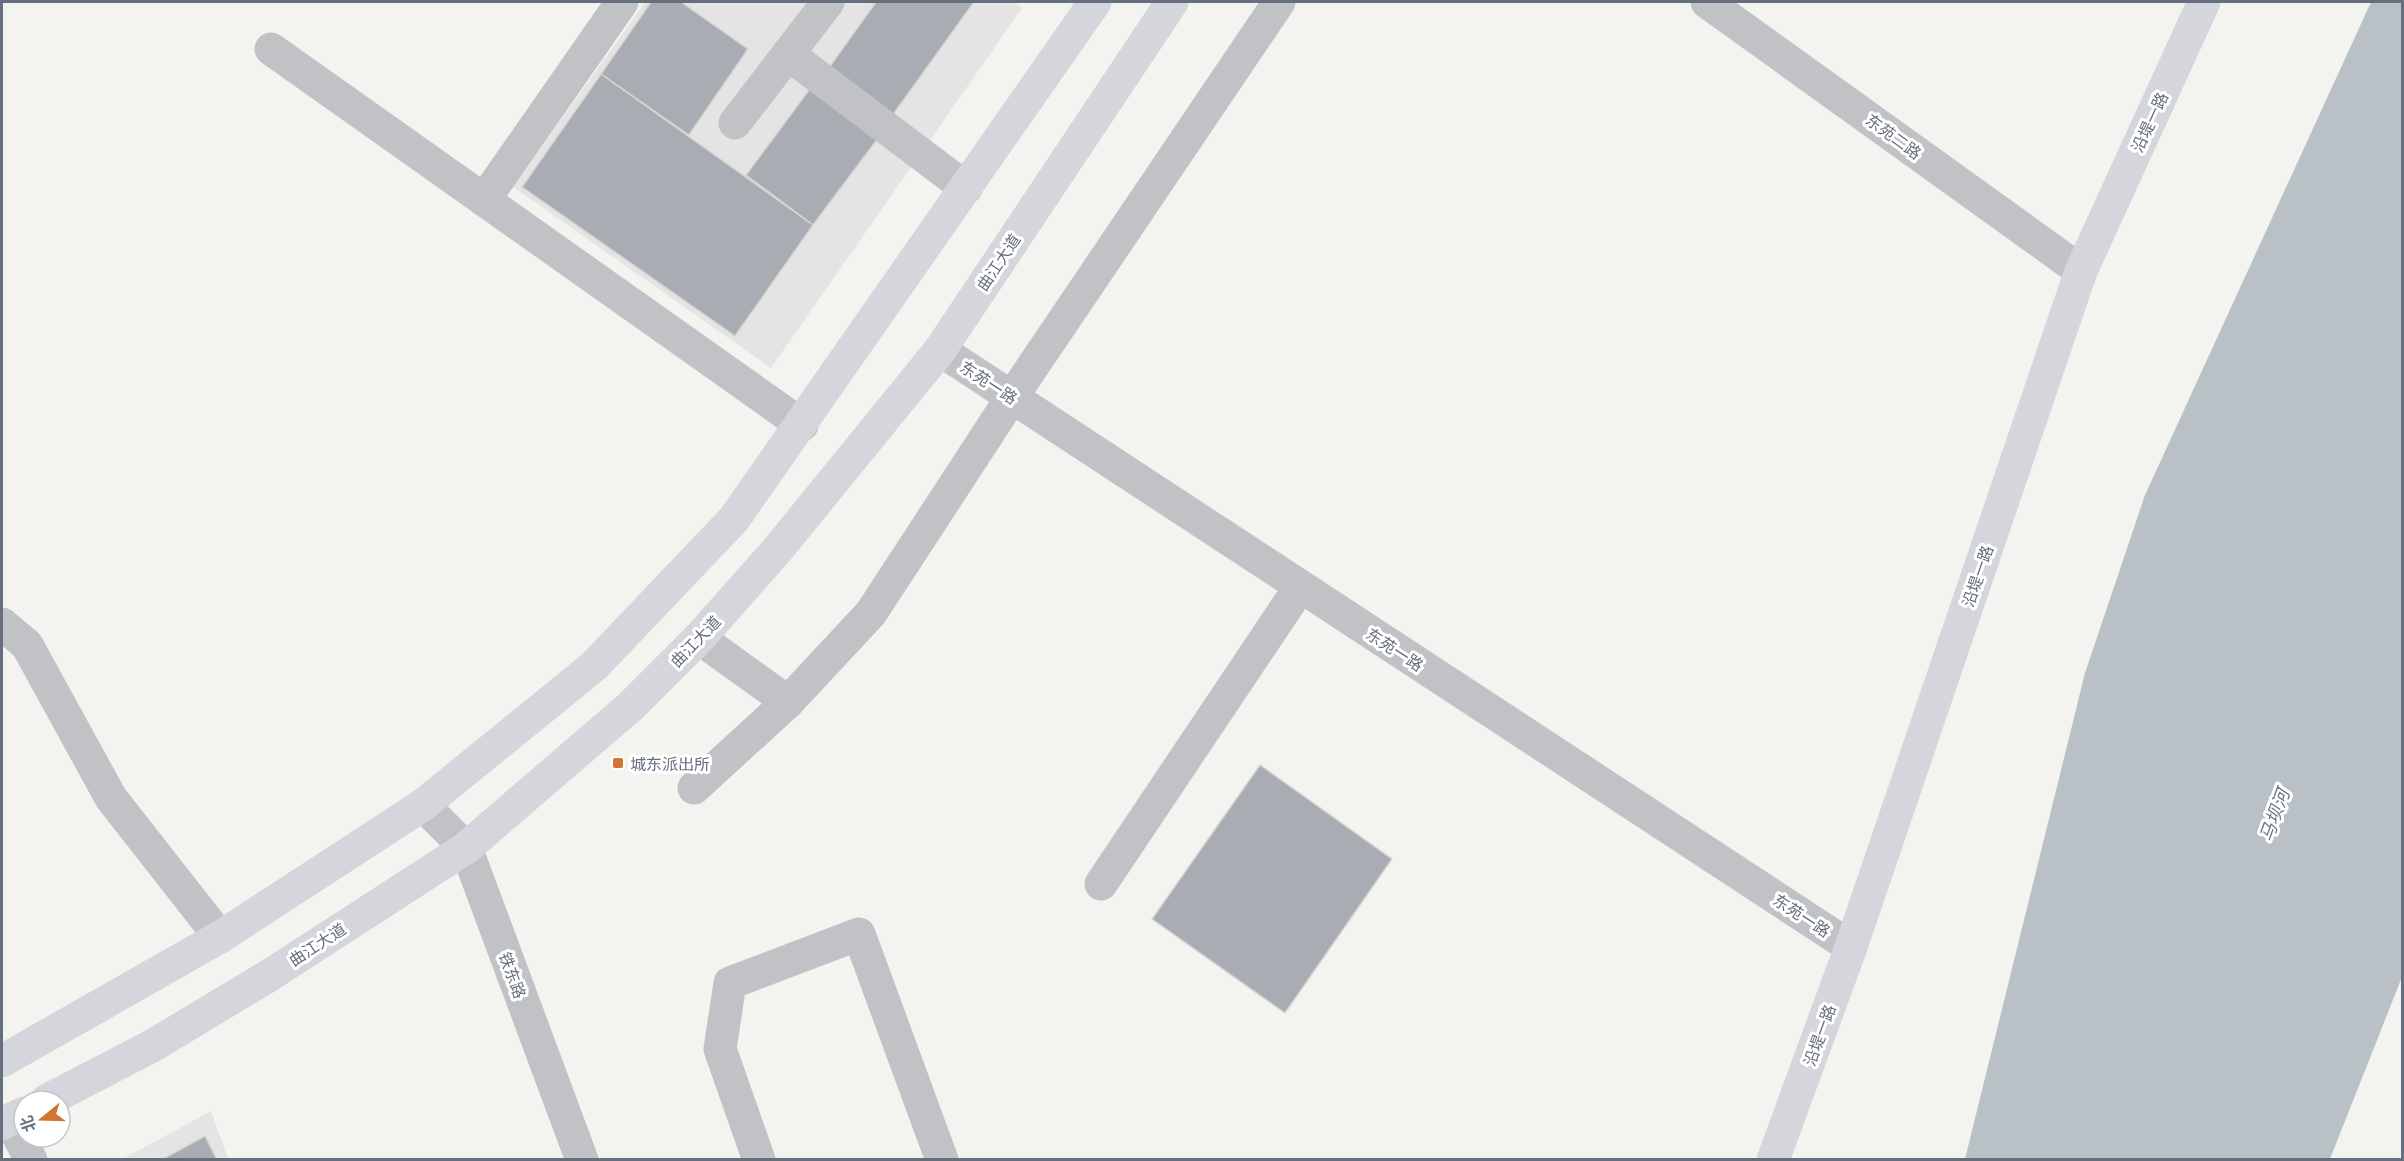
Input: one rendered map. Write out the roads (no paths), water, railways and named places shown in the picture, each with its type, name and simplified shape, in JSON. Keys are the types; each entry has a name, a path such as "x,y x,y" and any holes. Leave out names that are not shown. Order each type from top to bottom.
{"main road":[{"name":"曲江大道","path":"69,1089 152,1046 270,975 466,848 631,706 699,638 778,549 940,350 1172,2"},
{"name":"沿堤一路","path":"1773,1160 1851,947 2081,271 2204,2"},
{"path":"2,1061 220,937 423,805 594,666 734,519 966,188 1089,4"}],"street":[{"path":"484,200 622,2"},
{"path":"735,123 828,2"},
{"path":"694,788 788,702 871,613 1012,397 1280,2"},
{"name":"东苑二路","path":"1707,2 2081,271"},
{"path":"271,49 802,425"},
{"path":"788,54 966,188"},
{"name":"东苑一路","path":"940,350 1851,947"},
{"path":"1101,884 1300,586"},
{"path":"2,624 27,645 111,798 220,937"},
{"path":"699,638 788,702"},
{"name":"铁东路","path":"423,805 466,848 582,1160"},
{"path":"759,1160 720,1049 730,983 859,934 942,1160"}],"water":[{"name":"马坝河","path":"2371,2 2402,2 2402,977 2330,1159 1965,1159 2085,673 2145,495"}],"place":[{"name":"城东派出所","path":"618,763"}]}
